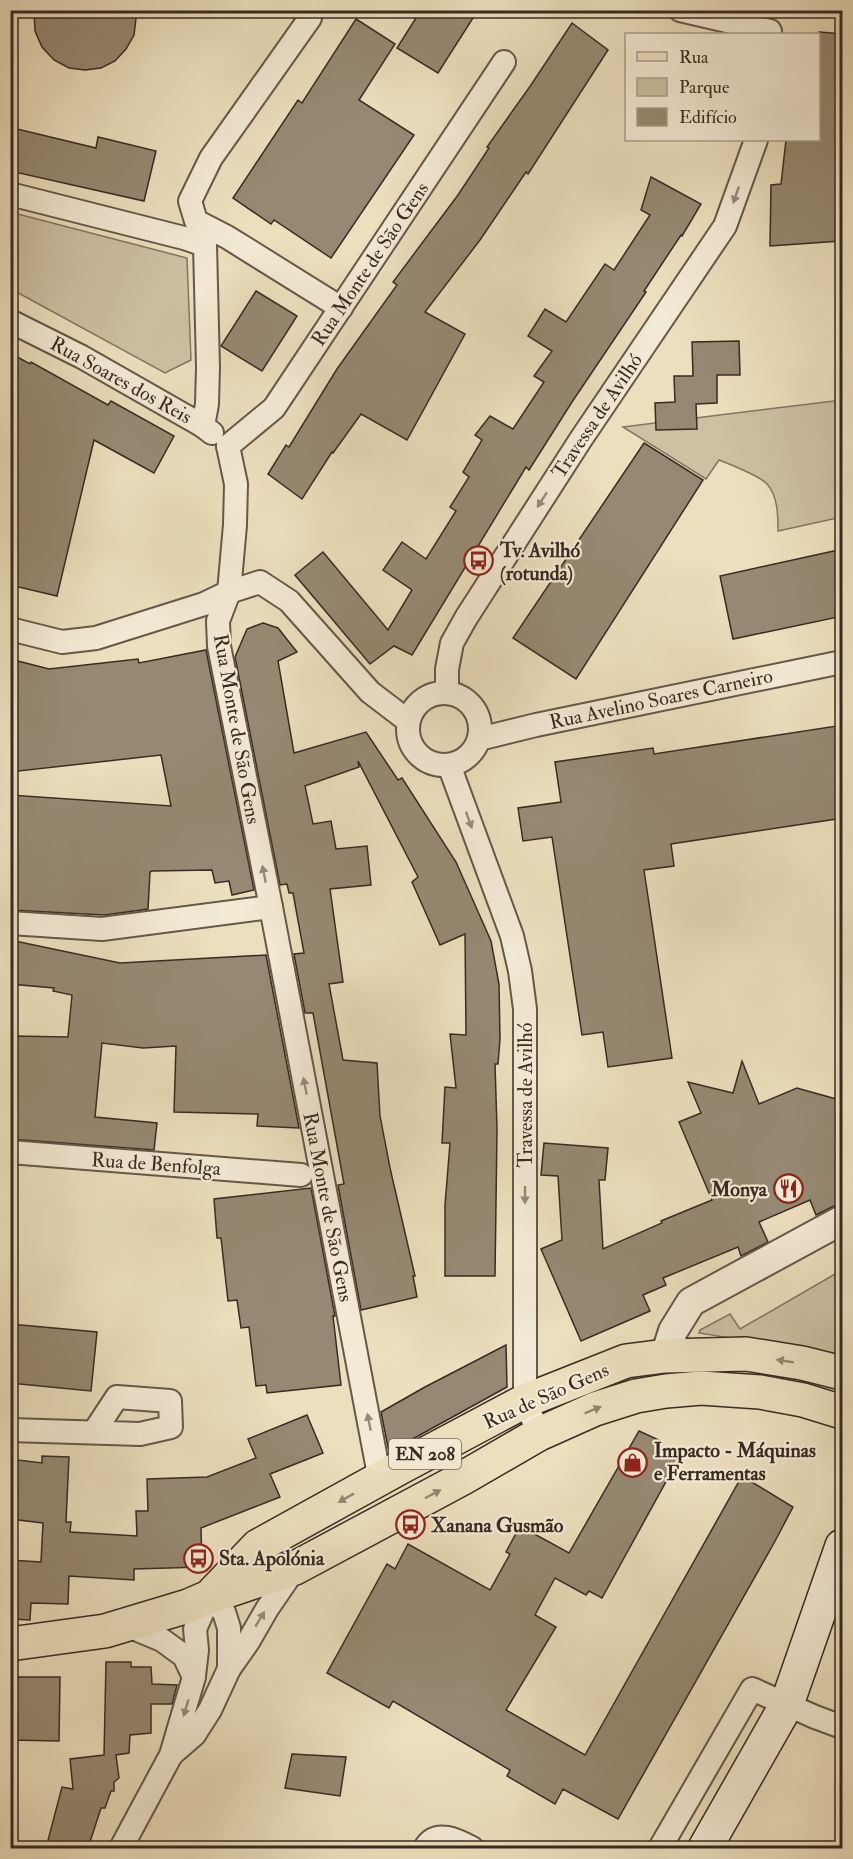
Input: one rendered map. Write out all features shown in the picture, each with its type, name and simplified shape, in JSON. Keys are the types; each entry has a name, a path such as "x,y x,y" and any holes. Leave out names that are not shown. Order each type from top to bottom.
{"main road":[{"name":"EN 208","path":"665,1356 746,1354 802,1363 843,1373"},
{"name":"Rua de São Gens","path":"208,1597 258,1546 525,1401 626,1360 665,1356"},
{"name":"Rua de São Gens","path":"10,1644 105,1631 188,1606 295,1568 463,1478 539,1434 595,1408 636,1396 702,1388 760,1392 804,1400 843,1412"},
{"path":"705,1848 787,1704 843,1546"}],"street":[{"path":"680,10 771,25"},
{"path":"310,18 211,158 190,201 196,221 227,237 341,308"},
{"name":"Rua Monte de São Gens","path":"380,1480 219,646 218,621 229,592 235,525 236,484 228,446 274,408 504,62"},
{"name":"Travessa de Avilhó","path":"447,693 447,669 452,643 581,439 725,226 756,141"},
{"path":"10,194 206,245 227,237"},
{"path":"202,426 207,404 206,245"},
{"name":"Rua Soares dos Reis","path":"10,321 82,357 202,426 228,446"},
{"path":"10,629 62,642 96,638 204,604 229,592 260,582 289,601 370,692 408,721"},
{"name":"Rua Avelino Soares Carneiro","path":"479,739 559,720 843,662"},
{"path":"447,693 458,695 474,708 479,718 479,739 475,749 459,763 437,765 425,761 416,753 410,743 408,721 415,707 424,699 435,694 447,693"},
{"name":"Travessa de Avilhó","path":"449,765 512,936 520,971 525,1009 525,1401 539,1434"},
{"path":"10,923 102,930 271,907"},
{"name":"Rua de Benfolga","path":"10,1152 301,1175"},
{"path":"665,1356 673,1331 691,1302 843,1220"},
{"path":"10,1430 94,1432"},
{"path":"171,1755 194,1735 210,1710 229,1669 295,1568"},
{"path":"121,1848 171,1755 194,1677 197,1650 195,1629 208,1597 224,1612 230,1628 229,1669"},
{"path":"126,1625 162,1640 184,1656 194,1677"},
{"path":"660,1848 752,1689 843,1726"},
{"path":"425,1848 428,1843 439,1837 452,1838 472,1848"}],"green space":[{"path":"10,212 187,258 191,360 165,373 11,289"},
{"path":"842,400 842,517 778,531 775,500 771,489 763,481 719,460 706,479 623,427"},
{"path":"842,1270 842,1356 699,1333 700,1330 730,1314 740,1329"}],"building":[{"path":"34,10 137,10 134,35 126,49 115,61 101,68 85,70 69,68 54,60 42,47 35,31"},
{"path":"421,10 461,10 473,18 438,73 397,48"},
{"path":"356,19 395,44 359,100 414,135 331,258 274,220 271,224 233,198 298,100 302,103"},
{"path":"572,23 608,50 528,174 526,172 480,240 425,312 465,334 407,440 361,414 332,452 302,499 268,474 286,445 289,447 337,369 397,285 393,282 458,195 489,148 487,147"},
{"path":"819,33 843,34 843,141 836,180 840,180 841,241 770,246 771,185 781,184 786,141 820,141"},
{"path":"13,128 96,148 98,137 156,151 144,201 10,171 10,141"},
{"path":"651,177 701,204 529,470 526,467 412,655 394,646 370,664 295,575 323,552 388,630 412,590 383,570 402,542 426,559 456,511 450,507 469,477 463,472 482,440 475,435 490,416 513,429 544,382 534,376 552,351 528,336 545,309 566,322 605,264 614,270 650,215 641,210"},
{"path":"256,291 297,316 262,371 221,346"},
{"path":"739,341 740,375 717,375 717,403 696,404 697,429 656,430 655,403 675,402 674,376 693,376 692,342"},
{"path":"10,353 30,364 31,362 108,405 111,401 174,436 154,473 94,440 57,596 10,585"},
{"path":"644,443 703,480 576,679 513,638"},
{"path":"843,549 843,616 733,639 720,576"},
{"path":"263,623 278,628 297,652 278,661 294,753 366,732 398,780 402,778 456,862 491,941 499,984 500,1039 498,1064 495,1064 497,1129 495,1276 445,1276 445,1205 450,1143 442,1143 445,1087 456,1088 450,1034 466,1035 465,934 440,945 412,882 418,877 358,761 359,767 305,786 313,824 331,821 336,849 367,846 371,885 330,889 343,982 329,984 343,1060 377,1063 380,1116 415,1276 413,1276 417,1297 361,1310 338,1185 344,1184 313,1013 305,1013 294,954 304,953 293,893 289,893 287,884 280,885 235,657 247,629"},
{"path":"206,650 254,890 232,895 229,881 215,883 212,870 152,871 150,872 148,909 105,915 10,910 10,795 171,806 161,755 10,772 10,659 49,669 138,659 139,663"},
{"path":"843,725 843,818 671,844 674,866 644,870 672,1058 608,1067 603,1032 582,1035 552,837 523,841 518,808 561,802 555,762 653,748 654,754"},
{"path":"10,940 120,963 266,955 299,1128 257,1126 258,1114 174,1112 176,1046 143,1048 102,1043 95,1117 157,1123 154,1150 10,1139 10,1069 13,1069 14,1036 68,1037 72,995 53,991 54,988 10,984"},
{"path":"742,1061 759,1104 797,1088 836,1099 843,1114 843,1204 816,1215 810,1200 759,1222 768,1242 741,1256 738,1247 663,1278 666,1285 643,1295 650,1311 581,1341 541,1249 562,1240 558,1176 541,1175 544,1143 608,1148 605,1180 599,1180 603,1249 712,1200 679,1122 701,1113 688,1082 733,1093"},
{"path":"311,1188 335,1316 333,1316 341,1385 267,1393 266,1385 256,1386 249,1327 241,1328 237,1300 228,1301 221,1238 217,1238 214,1199"},
{"path":"10,1324 97,1332 91,1391 10,1383"},
{"path":"506,1345 507,1387 389,1452 381,1412"},
{"path":"307,1415 323,1453 270,1474 280,1497 201,1528 202,1567 134,1569 134,1580 69,1576 68,1604 31,1603 30,1620 10,1619 10,1560 41,1562 43,1523 10,1519 10,1459 42,1463 42,1456 69,1457 66,1522 71,1522 70,1532 137,1536 136,1511 148,1511 147,1479 207,1477 256,1458 248,1439"},
{"path":"639,1431 661,1441 657,1447 679,1458 602,1598 589,1591 586,1595 555,1578 535,1615 556,1627 506,1710 585,1755 742,1476 793,1507 618,1819 563,1789 555,1804 507,1776 510,1770 393,1701 389,1708 327,1673 387,1564 395,1569 408,1544 490,1590 510,1554 506,1552 520,1526 569,1553"},
{"path":"106,1662 131,1662 131,1667 151,1667 152,1684 177,1685 172,1704 151,1704 151,1733 130,1735 129,1753 116,1755 119,1778 114,1782 114,1791 111,1791 105,1808 101,1808 88,1848 46,1848 62,1787 73,1789 70,1759 104,1755"},
{"path":"10,1677 60,1677 59,1741 10,1740"},
{"path":"292,1754 346,1757 340,1796 285,1788"}],"place":[{"name":"Tv. Avilhó (rotunda)","path":"479,561"},
{"name":"Monya","path":"788,1189"},
{"name":"Impacto - Máquinas e Ferramentas","path":"633,1462"},
{"name":"Xanana Gusmão","path":"410,1525"},
{"name":"Sta. Apolónia","path":"198,1558"}]}
